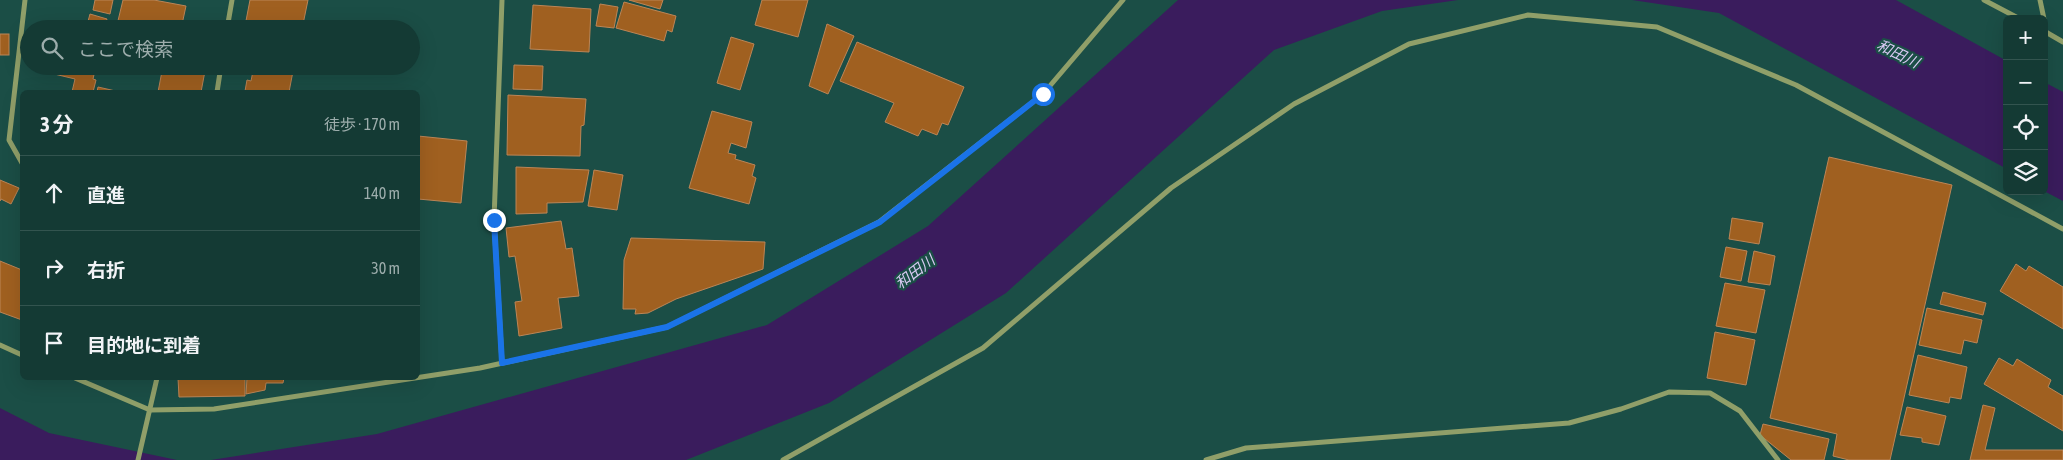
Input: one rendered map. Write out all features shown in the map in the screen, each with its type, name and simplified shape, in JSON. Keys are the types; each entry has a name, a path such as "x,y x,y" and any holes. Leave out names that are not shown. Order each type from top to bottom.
{"street":[{"path":"23,20 25,0"},
{"path":"229,20 232,0"},
{"path":"502,0 494,220 502,363"},
{"path":"420,376 502,363 667,327 880,222 1043,94 1123,0"},
{"path":"1984,0 2012,15"},
{"path":"2040,0 2043,15"},
{"path":"783,460 983,348 1171,188 1294,104 1409,44 1528,15 1657,27 1796,85 2063,229"},
{"path":"2048,34 2063,42"},
{"path":"20,44 9,140 20,159"},
{"path":"217,90 220,75"},
{"path":"0,345 20,354"},
{"path":"80,380 150,410 214,409 396,380"},
{"path":"138,460 157,380"},
{"path":"1206,460 1246,448 1569,423 1621,409 1669,392 1710,393 1740,411 1778,460"}],"water":[{"name":"和田川","path":"1178,0 1458,0 1382,11 1274,50 1006,293 829,403 686,460 211,460 377,434 767,325 928,226"},
{"name":"和田川","path":"1632,0 1896,0 2003,59 2003,167 1719,13"},
{"path":"2048,84 2063,92 2063,201 2048,193"},
{"path":"0,408 49,433 177,460 0,460"}],"building":[{"path":"95,0 113,0 110,14 93,10"},
{"path":"123,0 154,0 186,6 183,20 118,20"},
{"path":"250,0 308,0 304,20 246,20"},
{"path":"629,0 663,0 660,9"},
{"path":"762,0 808,0 798,37 755,25"},
{"path":"624,2 676,16 672,32 667,30 664,41 616,28"},
{"path":"600,4 618,7 614,28 596,26"},
{"path":"533,5 591,9 589,52 530,49"},
{"path":"90,14 107,19 107,20 88,20"},
{"path":"827,24 854,36 828,94 809,86"},
{"path":"0,34 9,34 9,55 0,55"},
{"path":"731,37 754,44 740,90 717,83"},
{"path":"857,42 964,87 948,125 942,123 937,135 922,129 918,136 885,122 894,103 840,81"},
{"path":"514,65 543,66 542,90 513,89"},
{"path":"58,75 94,75 93,79 96,80 94,90 72,90 75,79"},
{"path":"161,75 204,75 201,90 158,90"},
{"path":"252,75 292,75 289,90 245,90 247,80 251,81"},
{"path":"98,87 111,90 97,90"},
{"path":"508,95 586,99 584,125 581,126 580,156 507,155"},
{"path":"712,111 752,122 746,148 731,143 728,153 736,155 735,159 755,165 752,176 756,178 749,204 689,188"},
{"path":"420,136 467,141 461,203 420,199"},
{"path":"1829,157 1952,185 1890,460 1849,460 1833,456 1837,434 1770,418"},
{"path":"516,167 589,170 583,202 547,203 547,213 516,214"},
{"path":"594,170 623,175 617,210 588,206"},
{"path":"0,180 19,188 11,204 1,199 0,201"},
{"path":"1732,218 1763,223 1759,244 1729,239"},
{"path":"561,221 566,249 572,248 579,296 558,298 562,328 519,336 515,302 522,301 515,256 509,257 506,228"},
{"path":"631,238 765,242 763,269 676,299 648,313 635,314 636,309 623,309 624,260"},
{"path":"1726,247 1747,251 1741,281 1720,277"},
{"path":"1754,251 1775,256 1770,285 1748,282"},
{"path":"0,261 20,269 20,319 0,312"},
{"path":"2016,264 2026,271 2029,266 2063,287 2063,329 2000,291"},
{"path":"1725,283 1765,290 1756,333 1716,326"},
{"path":"1943,292 1986,303 1983,315 1940,304"},
{"path":"1927,308 1982,320 1977,343 1964,340 1961,354 1919,345"},
{"path":"1715,332 1755,340 1746,385 1707,378"},
{"path":"1918,355 1967,367 1961,399 1950,397 1949,403 1909,395"},
{"path":"1999,358 2013,366 2017,359 2051,380 2048,387 2063,396 2063,431 1984,384"},
{"path":"178,380 245,380 245,396 179,397"},
{"path":"247,380 284,380 283,383 266,383 265,390 246,394"},
{"path":"1983,405 1995,408 1985,450 2063,450 2063,460 1970,460"},
{"path":"1907,407 1946,416 1939,445 1922,442 1922,438 1900,435"},
{"path":"1763,424 1829,439 1824,460 1791,460 1760,435"}],"route":[{"path":"494,220 502,363 667,327 880,222 1043,94"}]}
